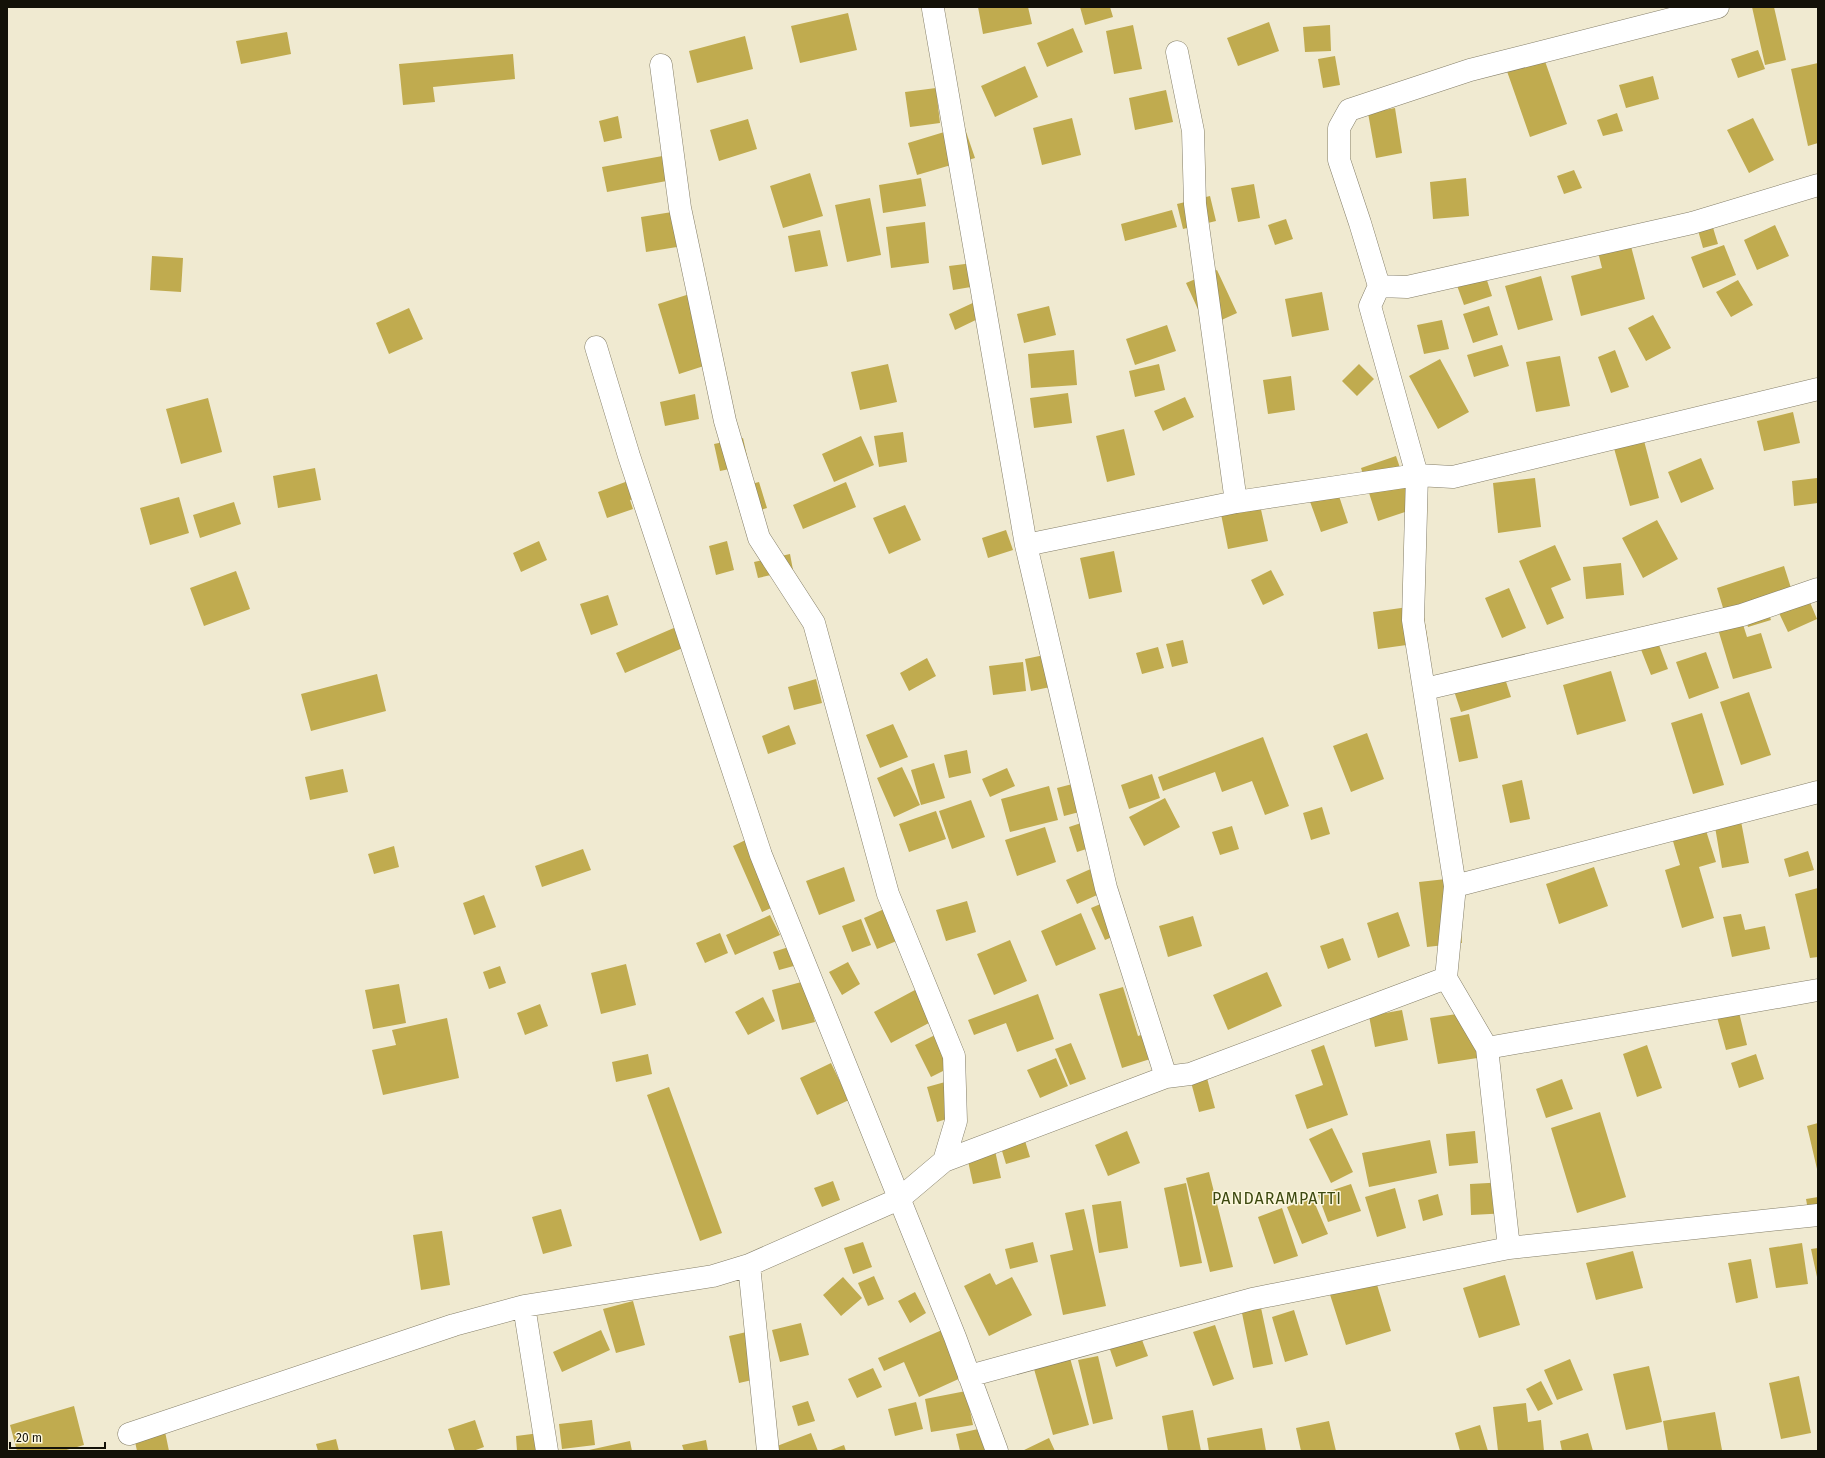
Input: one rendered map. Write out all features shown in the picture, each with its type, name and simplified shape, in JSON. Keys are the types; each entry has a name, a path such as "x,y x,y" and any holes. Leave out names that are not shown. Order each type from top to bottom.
{"street":[{"path":"1509,1248 1487,1048 1446,978 1455,886 1413,620 1417,475 1370,306 1379,286 1360,223 1338,160 1339,128 1349,110 1470,70 1718,7"},
{"path":"934,9 1026,545 1106,888 1166,1077"},
{"path":"1177,52 1193,131 1195,204 1236,502"},
{"path":"661,65 680,208 725,421 759,538 814,623 888,894 954,1056 956,1122 944,1161"},
{"path":"1379,286 1407,287 1692,223 1818,185"},
{"path":"596,347 634,471 761,855 899,1198 997,1451"},
{"path":"1026,545 1236,502 1417,475 1453,477 1818,390"},
{"path":"1425,689 1742,616 1818,589"},
{"path":"1455,886 1818,792"},
{"path":"129,1434 454,1325 524,1306 713,1276 749,1265 899,1198 944,1161 1166,1077 1190,1074 1446,978"},
{"path":"1487,1048 1818,990"},
{"path":"969,1376 1252,1299 1509,1248 1818,1215"},
{"path":"749,1265 768,1451"},
{"path":"524,1306 547,1451"}],"building":[{"path":"978,7 1028,7 1032,24 983,34"},
{"path":"1080,7 1110,7 1113,17 1085,25"},
{"path":"1752,7 1774,7 1786,60 1765,65"},
{"path":"848,13 857,50 800,63 791,26"},
{"path":"1269,22 1279,51 1238,66 1227,38"},
{"path":"1133,25 1142,69 1114,74 1106,31"},
{"path":"1330,25 1331,51 1305,52 1303,27"},
{"path":"1073,28 1083,52 1047,67 1037,43"},
{"path":"287,32 291,54 241,64 236,41"},
{"path":"745,36 753,69 697,83 689,51"},
{"path":"1539,44 1567,124 1530,137 1502,57"},
{"path":"1758,50 1765,69 1738,78 1731,59"},
{"path":"513,54 515,79 433,87 435,102 403,105 399,64"},
{"path":"1335,56 1340,85 1323,88 1318,59"},
{"path":"1818,63 1818,143 1808,146 1791,69"},
{"path":"1025,66 1038,97 995,117 981,86"},
{"path":"1653,76 1659,99 1626,108 1619,85"},
{"path":"936,88 940,123 910,127 905,92"},
{"path":"1166,90 1173,122 1135,130 1129,98"},
{"path":"1395,108 1402,153 1376,158 1368,113"},
{"path":"1617,113 1623,131 1603,136 1597,120"},
{"path":"618,116 622,138 604,142 599,121"},
{"path":"1072,118 1081,155 1042,165 1033,128"},
{"path":"1753,118 1774,160 1749,173 1727,130"},
{"path":"748,119 757,149 719,161 710,130"},
{"path":"964,126 975,158 917,175 908,143"},
{"path":"668,155 672,180 607,192 602,167"},
{"path":"1574,170 1582,188 1564,194 1557,176"},
{"path":"810,173 823,216 783,228 770,186"},
{"path":"921,178 926,206 883,213 879,185"},
{"path":"1466,178 1469,216 1433,219 1430,182"},
{"path":"1254,184 1260,218 1238,222 1231,188"},
{"path":"1210,196 1216,221 1183,229 1177,204"},
{"path":"870,198 881,255 847,262 835,205"},
{"path":"1707,208 1718,244 1703,248 1693,213"},
{"path":"1172,210 1177,227 1125,241 1121,224"},
{"path":"672,212 677,247 646,252 641,217"},
{"path":"1286,219 1293,239 1275,245 1268,225"},
{"path":"925,222 929,263 891,268 886,227"},
{"path":"1775,225 1789,256 1757,270 1744,240"},
{"path":"820,230 828,266 795,272 788,236"},
{"path":"1628,235 1645,299 1581,316 1571,276 1602,268 1596,244"},
{"path":"1724,245 1736,275 1703,288 1691,257"},
{"path":"152,256 183,258 181,292 150,290"},
{"path":"973,263 977,286 953,290 949,266"},
{"path":"1217,270 1237,313 1206,327 1186,283"},
{"path":"1484,271 1492,296 1464,305 1455,280"},
{"path":"1541,276 1553,320 1518,330 1505,286"},
{"path":"1738,280 1753,305 1731,317 1716,292"},
{"path":"696,292 707,365 679,374 658,304"},
{"path":"1322,292 1329,330 1292,337 1285,299"},
{"path":"977,301 984,316 955,330 949,314"},
{"path":"1049,306 1056,335 1024,343 1017,314"},
{"path":"1489,306 1498,335 1473,343 1463,314"},
{"path":"409,308 423,339 389,354 376,323"},
{"path":"1653,315 1671,348 1646,361 1628,328"},
{"path":"1442,320 1449,349 1424,354 1417,325"},
{"path":"1167,325 1176,351 1135,365 1126,339"},
{"path":"1502,345 1509,366 1474,377 1467,355"},
{"path":"1074,350 1077,385 1031,388 1028,354"},
{"path":"1615,350 1629,387 1611,393 1598,357"},
{"path":"1560,356 1570,406 1536,412 1526,362"},
{"path":"1440,359 1469,412 1438,429 1409,376"},
{"path":"888,364 897,402 860,410 851,372"},
{"path":"1159,364 1165,390 1135,397 1129,371"},
{"path":"1359,364 1374,379 1357,396 1342,381"},
{"path":"1291,376 1295,410 1268,414 1263,380"},
{"path":"1068,393 1072,423 1034,428 1030,398"},
{"path":"695,394 699,419 665,426 660,402"},
{"path":"1185,397 1194,417 1163,431 1154,411"},
{"path":"208,398 222,452 181,464 166,409"},
{"path":"1793,412 1800,443 1764,451 1757,421"},
{"path":"1124,429 1135,475 1107,482 1096,436"},
{"path":"903,432 907,462 879,467 874,436"},
{"path":"1642,433 1659,498 1630,506 1612,441"},
{"path":"861,436 874,465 834,482 822,454"},
{"path":"743,438 749,465 720,471 714,444"},
{"path":"1396,456 1414,509 1378,521 1361,468"},
{"path":"1701,458 1714,489 1681,503 1668,472"},
{"path":"315,468 321,500 278,508 273,476"},
{"path":"639,477 645,495 630,500 633,509 607,518 598,492"},
{"path":"1535,478 1541,527 1498,533 1493,483"},
{"path":"1817,478 1818,503 1794,506 1792,481"},
{"path":"759,482 767,508 747,514 739,487"},
{"path":"846,482 856,507 803,529 793,505"},
{"path":"1336,487 1348,523 1321,532 1308,496"},
{"path":"1258,496 1268,541 1228,549 1219,504"},
{"path":"179,497 189,533 150,545 140,508"},
{"path":"234,502 241,524 200,538 193,515"},
{"path":"905,505 921,540 889,554 873,518"},
{"path":"1657,520 1678,559 1643,578 1622,538"},
{"path":"1006,530 1013,550 988,558 982,538"},
{"path":"539,541 547,560 521,572 513,553"},
{"path":"727,541 734,570 716,575 709,546"},
{"path":"1555,545 1571,580 1551,588 1564,618 1547,625 1519,561"},
{"path":"1114,551 1122,592 1089,599 1080,558"},
{"path":"790,554 793,570 758,578 754,562"},
{"path":"1621,563 1624,595 1586,599 1583,567"},
{"path":"1784,566 1791,588 1763,598 1771,620 1748,627 1741,605 1724,611 1717,588"},
{"path":"1271,570 1284,595 1263,605 1251,580"},
{"path":"236,571 250,609 204,626 190,588"},
{"path":"1509,588 1526,628 1502,638 1485,598"},
{"path":"608,595 618,625 591,635 580,604"},
{"path":"1809,600 1817,619 1788,632 1779,613"},
{"path":"1422,605 1428,642 1378,649 1373,612"},
{"path":"1738,609 1747,637 1761,633 1772,668 1733,679 1714,616"},
{"path":"683,624 692,644 625,673 616,653"},
{"path":"1653,629 1668,669 1651,675 1640,647 1614,657 1609,645"},
{"path":"1183,640 1188,663 1172,667 1166,644"},
{"path":"1158,647 1164,668 1142,674 1136,653"},
{"path":"1706,652 1719,688 1689,699 1676,662"},
{"path":"1054,653 1060,685 1031,691 1025,659"},
{"path":"927,658 936,676 909,691 900,673"},
{"path":"1023,662 1026,691 993,695 989,666"},
{"path":"1501,666 1511,697 1461,712 1451,682"},
{"path":"1611,671 1626,721 1577,735 1563,685"},
{"path":"377,674 386,711 311,731 301,694"},
{"path":"816,679 822,703 794,710 788,687"},
{"path":"1749,692 1771,755 1741,765 1720,702"},
{"path":"1702,713 1724,785 1693,794 1671,723"},
{"path":"1469,714 1478,758 1459,762 1450,718"},
{"path":"893,724 908,757 880,768 866,735"},
{"path":"789,725 796,744 768,754 762,736"},
{"path":"1367,733 1384,779 1351,792 1333,746"},
{"path":"1263,737 1289,806 1265,815 1252,781 1222,792 1215,772 1163,791 1158,777"},
{"path":"967,750 971,773 949,778 944,755"},
{"path":"934,763 945,798 921,805 911,770"},
{"path":"902,767 920,805 894,817 877,778"},
{"path":"1007,768 1015,786 990,797 982,779"},
{"path":"343,769 348,792 310,800 305,777"},
{"path":"1152,774 1160,798 1129,809 1121,785"},
{"path":"1522,780 1530,819 1510,823 1502,785"},
{"path":"1080,782 1087,810 1064,816 1057,788"},
{"path":"1049,786 1058,820 1010,832 1001,799"},
{"path":"1165,798 1180,827 1144,846 1129,817"},
{"path":"971,800 985,837 952,849 939,811"},
{"path":"1322,807 1330,834 1311,840 1303,813"},
{"path":"936,811 946,839 909,852 899,824"},
{"path":"1740,816 1749,863 1722,868 1714,821"},
{"path":"1093,819 1102,844 1077,852 1069,827"},
{"path":"1703,821 1716,862 1699,867 1714,918 1682,928 1665,870 1680,865 1670,831"},
{"path":"1232,826 1239,849 1220,855 1212,832"},
{"path":"1045,827 1056,862 1017,876 1005,840"},
{"path":"756,835 785,902 762,912 733,846"},
{"path":"394,846 399,867 374,874 368,854"},
{"path":"583,849 591,870 542,887 535,866"},
{"path":"1808,851 1814,870 1789,877 1784,859"},
{"path":"1104,863 1115,887 1077,904 1066,880"},
{"path":"844,867 855,901 819,915 806,881"},
{"path":"1594,867 1608,906 1559,924 1546,884"},
{"path":"1455,878 1462,943 1427,947 1419,882"},
{"path":"1818,888 1818,957 1810,958 1795,894"},
{"path":"484,895 496,927 474,935 463,903"},
{"path":"1117,897 1131,929 1105,940 1091,908"},
{"path":"967,901 976,932 946,941 936,910"},
{"path":"891,906 904,938 877,949 864,918"},
{"path":"1398,912 1410,946 1378,958 1367,923"},
{"path":"1081,913 1096,949 1056,966 1041,931"},
{"path":"1741,914 1745,930 1765,926 1770,949 1732,957 1723,917"},
{"path":"770,915 780,935 735,955 726,935"},
{"path":"1193,916 1202,946 1168,957 1159,926"},
{"path":"861,919 871,945 852,952 842,926"},
{"path":"720,933 728,953 705,963 696,943"},
{"path":"1343,938 1351,960 1328,969 1320,946"},
{"path":"1010,940 1027,981 994,995 977,954"},
{"path":"795,945 801,964 779,970 773,952"},
{"path":"848,962 860,984 842,995 829,972"},
{"path":"626,964 636,1005 601,1014 591,973"},
{"path":"500,966 506,983 489,989 483,972"},
{"path":"1267,972 1282,1006 1228,1030 1213,995"},
{"path":"805,981 815,1022 782,1030 772,990"},
{"path":"399,984 406,1023 373,1029 365,990"},
{"path":"926,984 944,1015 891,1043 874,1012"},
{"path":"1123,987 1138,1036 1162,1028 1169,1053 1122,1068 1099,994"},
{"path":"1038,994 1054,1039 1017,1052 1006,1023 974,1035 968,1020"},
{"path":"763,997 775,1021 748,1035 735,1012"},
{"path":"1736,1000 1747,1045 1726,1050 1714,1006"},
{"path":"540,1004 548,1026 525,1035 517,1013"},
{"path":"1402,1010 1408,1040 1375,1047 1369,1016"},
{"path":"1477,1011 1484,1057 1438,1064 1430,1018"},
{"path":"447,1018 459,1078 383,1095 372,1050 396,1045 392,1030"},
{"path":"941,1032 957,1064 931,1077 915,1045"},
{"path":"1071,1043 1086,1079 1070,1085 1055,1049"},
{"path":"1324,1045 1348,1115 1307,1129 1295,1095 1323,1085 1311,1050"},
{"path":"1647,1045 1662,1088 1637,1097 1623,1054"},
{"path":"648,1054 652,1074 616,1082 612,1062"},
{"path":"1756,1054 1764,1079 1739,1088 1731,1063"},
{"path":"1056,1058 1068,1086 1040,1098 1027,1070"},
{"path":"831,1063 849,1100 817,1115 800,1078"},
{"path":"1204,1067 1215,1108 1199,1112 1188,1071"},
{"path":"956,1079 966,1113 937,1122 927,1087"},
{"path":"1562,1079 1573,1109 1546,1118 1536,1089"},
{"path":"669,1087 722,1233 700,1241 647,1095"},
{"path":"1600,1112 1626,1197 1577,1213 1551,1128"},
{"path":"1818,1123 1818,1168 1817,1169 1807,1126"},
{"path":"1332,1128 1353,1172 1331,1183 1309,1139"},
{"path":"1022,1131 1030,1157 1006,1164 998,1138"},
{"path":"1127,1131 1140,1163 1108,1176 1095,1145"},
{"path":"1475,1131 1478,1163 1449,1166 1446,1134"},
{"path":"1430,1140 1437,1173 1369,1187 1362,1153"},
{"path":"994,1146 1001,1178 973,1184 966,1152"},
{"path":"1209,1172 1233,1267 1210,1272 1186,1178"},
{"path":"833,1181 840,1200 822,1207 814,1188"},
{"path":"1507,1182 1509,1213 1471,1215 1470,1184"},
{"path":"1186,1183 1202,1263 1180,1267 1164,1188"},
{"path":"1351,1184 1361,1211 1328,1222 1318,1195"},
{"path":"1395,1188 1406,1228 1377,1237 1365,1197"},
{"path":"1438,1194 1443,1215 1423,1221 1418,1200"},
{"path":"1312,1197 1328,1234 1302,1244 1287,1207"},
{"path":"1818,1197 1818,1219 1810,1221 1806,1199"},
{"path":"1121,1201 1128,1248 1099,1253 1092,1205"},
{"path":"1282,1208 1298,1256 1274,1264 1258,1217"},
{"path":"561,1209 572,1246 543,1254 532,1217"},
{"path":"1084,1209 1106,1306 1063,1315 1050,1255 1073,1250 1065,1213"},
{"path":"442,1231 450,1285 421,1290 413,1235"},
{"path":"863,1242 872,1267 853,1274 844,1248"},
{"path":"1033,1242 1038,1262 1010,1269 1005,1249"},
{"path":"1802,1243 1808,1284 1776,1288 1769,1248"},
{"path":"1818,1248 1818,1277 1817,1277 1811,1249"},
{"path":"1633,1251 1643,1288 1596,1300 1586,1263"},
{"path":"1751,1259 1758,1298 1736,1303 1728,1263"},
{"path":"1372,1268 1391,1331 1346,1345 1326,1282"},
{"path":"990,1273 996,1285 1012,1277 1032,1315 989,1336 964,1286"},
{"path":"1505,1275 1520,1325 1479,1338 1463,1288"},
{"path":"874,1276 884,1299 868,1306 858,1283"},
{"path":"843,1277 862,1298 841,1316 823,1295"},
{"path":"1257,1289 1273,1364 1253,1368 1238,1293"},
{"path":"915,1292 926,1313 910,1323 898,1301"},
{"path":"633,1301 645,1345 616,1353 603,1309"},
{"path":"1294,1310 1308,1355 1285,1362 1272,1317"},
{"path":"1135,1321 1148,1356 1116,1367 1104,1332"},
{"path":"801,1323 809,1355 780,1362 772,1330"},
{"path":"1215,1325 1234,1379 1213,1386 1193,1332"},
{"path":"601,1330 610,1350 562,1372 553,1352"},
{"path":"942,1330 963,1377 919,1397 904,1362 884,1371 878,1358"},
{"path":"751,1331 761,1378 739,1383 729,1336"},
{"path":"1098,1356 1113,1419 1093,1424 1078,1360"},
{"path":"1070,1358 1089,1425 1053,1435 1034,1369"},
{"path":"1570,1359 1583,1390 1557,1400 1544,1370"},
{"path":"1649,1366 1662,1422 1626,1430 1613,1374"},
{"path":"873,1368 882,1387 857,1398 848,1379"},
{"path":"1799,1376 1811,1433 1781,1439 1769,1383"},
{"path":"1541,1381 1553,1404 1538,1411 1526,1389"},
{"path":"966,1391 973,1425 931,1432 925,1399"},
{"path":"808,1401 815,1421 798,1426 792,1406"},
{"path":"916,1402 923,1429 895,1436 888,1409"},
{"path":"1526,1403 1528,1422 1541,1420 1544,1451 1498,1451 1493,1407"},
{"path":"74,1406 84,1445 63,1451 17,1451 10,1425"},
{"path":"1193,1410 1201,1451 1168,1451 1162,1416"},
{"path":"1715,1412 1722,1450 1668,1451 1663,1421"},
{"path":"162,1417 169,1451 137,1451 131,1423"},
{"path":"475,1420 484,1447 473,1451 455,1451 448,1429"},
{"path":"592,1420 595,1445 562,1449 559,1424"},
{"path":"1329,1421 1336,1451 1301,1451 1296,1428"},
{"path":"1480,1425 1488,1451 1460,1451 1455,1433"},
{"path":"987,1427 992,1451 960,1451 956,1434"},
{"path":"1262,1428 1266,1451 1209,1451 1207,1438"},
{"path":"540,1433 543,1451 517,1451 516,1436"},
{"path":"811,1433 818,1451 779,1451 777,1446"},
{"path":"1588,1433 1593,1451 1562,1451 1560,1441"},
{"path":"1049,1438 1055,1451 1022,1451"},
{"path":"336,1439 339,1451 318,1451 316,1444"},
{"path":"706,1440 708,1451 684,1451 682,1445"},
{"path":"630,1441 632,1451 589,1451 589,1450"},
{"path":"844,1445 846,1451 828,1451"}],"district":[{"name":"PANDARAMPATTI","path":"1277,1198"}]}
